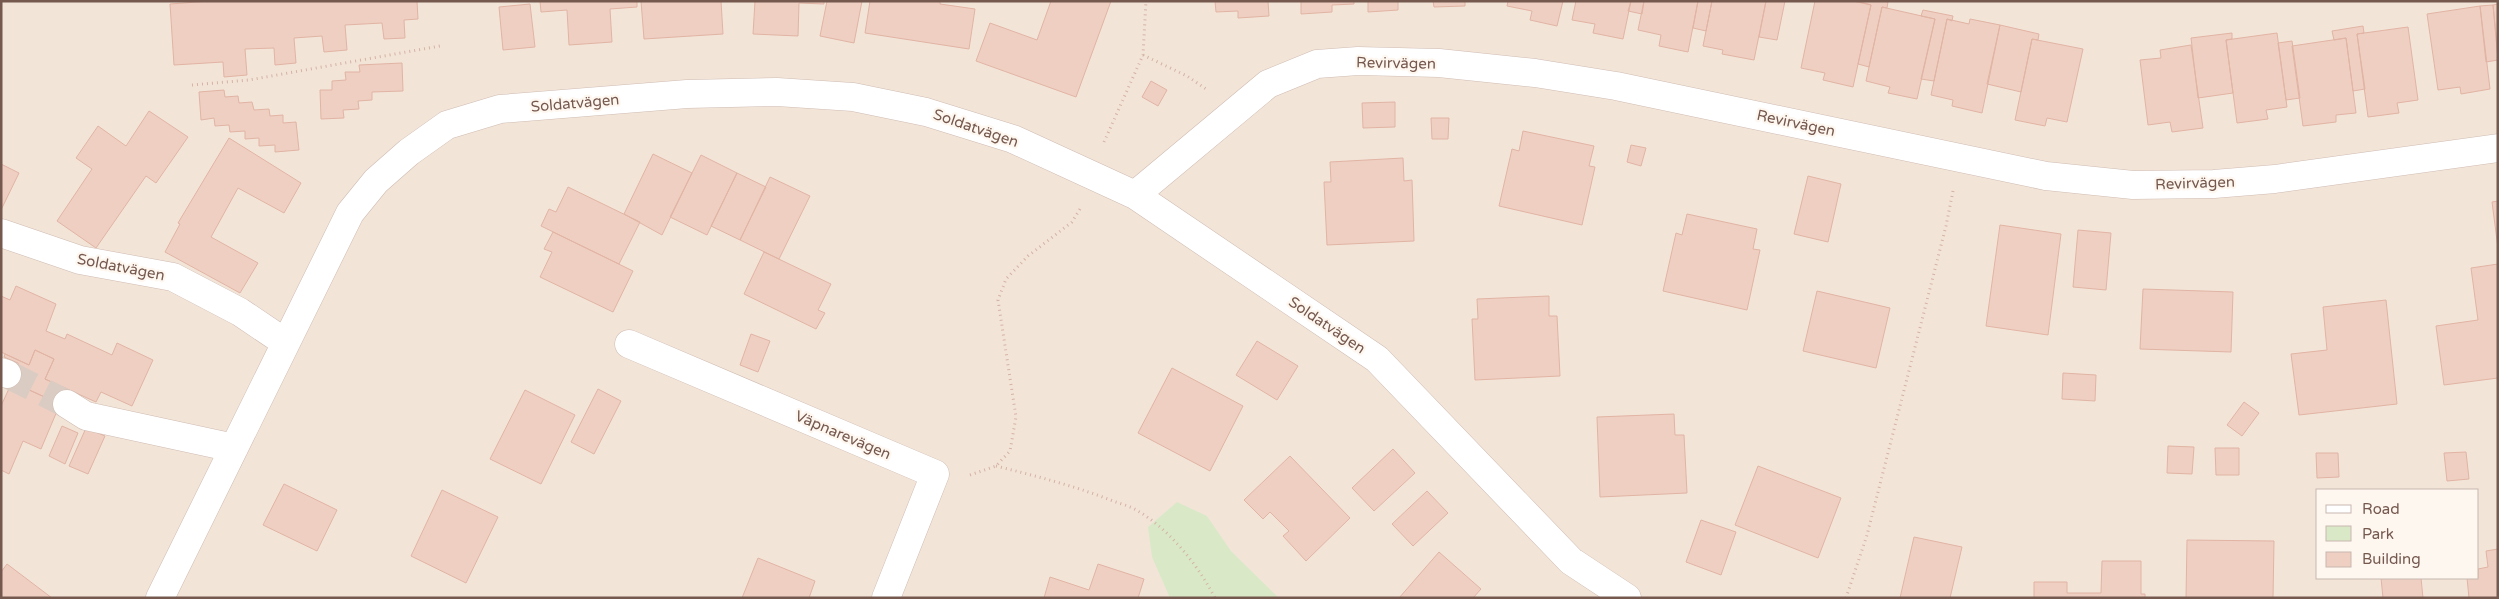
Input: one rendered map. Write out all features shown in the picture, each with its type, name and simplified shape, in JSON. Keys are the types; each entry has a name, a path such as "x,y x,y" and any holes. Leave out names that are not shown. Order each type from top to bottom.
{"street":[{"name":"Revirvägen","path":"1135,195 1268,84 1317,64 1358,61 1439,63 1535,73 1616,86 1960,156 2046,176 2133,185 2196,184 2275,179 2498,148"},
{"name":"Soldatvägen","path":"160,598 350,213 376,181 409,152 446,125 500,109 687,94 777,92 853,97 926,112 1013,139 1135,195 1378,359 1571,561 1627,598"},
{"name":"Soldatvägen","path":"1,233 80,260 173,277 240,312 286,343"},
{"name":"Väpnarevägen","path":"629,344 935,474"},
{"path":"67,404 86,416 234,448"},
{"path":"886,598 935,474"}],"path":[{"path":"935,474 974,475 996,466 1010,450 1016,417 998,300 1006,279 1028,256 1072,222 1082,205 1104,143 1143,55 1146,1"},
{"path":"192,85 249,80 440,46"},
{"path":"1143,55 1187,76 1204,87 1228,117"},
{"path":"1846,598 1867,535 1882,477 1946,226 1960,156"},
{"path":"996,466 1045,478 1138,510 1174,540 1206,580 1216,598"}],"shaded area":[{"path":"1,1 2498,1 2498,598 1,598"}],"green space":[{"path":"1177,502 1207,516 1231,551 1279,598 1170,598 1152,557 1148,527"}],"building":[{"path":"210,1 417,1 418,19 404,20 405,38 384,39 382,23 345,25 347,50 324,52 322,36 294,38 296,63 275,65 274,48 245,49 247,75 224,77 223,62 174,65 170,4"},
{"path":"540,1 637,1 637,7 610,9 612,42 569,45 567,10 541,12"},
{"path":"641,1 721,1 723,34 644,39"},
{"path":"755,1 824,1 824,4 799,3 798,36 753,34"},
{"path":"827,1 862,1 854,43 820,36"},
{"path":"870,1 940,1 940,4 975,9 969,49 865,33"},
{"path":"1051,1 1111,1 1076,97 976,61 990,23 1037,40"},
{"path":"1215,1 1268,1 1269,16 1238,18 1238,11 1216,12"},
{"path":"1301,1 1354,1 1354,4 1332,5 1332,12 1301,14"},
{"path":"1368,1 1398,1 1398,10 1368,12"},
{"path":"1433,1 1465,1 1465,6 1434,7"},
{"path":"1508,1 1563,1 1557,26 1530,20 1532,11 1507,6"},
{"path":"1576,1 1631,1 1623,39 1593,33 1595,24 1572,20"},
{"path":"1631,1 1644,1 1642,14 1628,11"},
{"path":"1644,1 1698,1 1688,52 1659,46 1661,35 1638,30"},
{"path":"1698,1 1712,1 1706,31 1693,28"},
{"path":"1712,1 1766,1 1754,60 1722,54 1723,50 1703,46"},
{"path":"1766,1 1785,1 1777,40 1759,37"},
{"path":"1815,1 1853,1 1871,5 1853,87 1823,80 1825,73 1801,68"},
{"path":"1857,1 1888,2 1887,8 1882,7 1869,67 1858,64 1871,5"},
{"path":"530,4 535,47 503,50 499,7"},
{"path":"2498,4 2498,56 2493,5"},
{"path":"2493,5 2498,60 2486,62 2480,6"},
{"path":"2480,6 2490,89 2461,94 2460,87 2438,90 2427,14"},
{"path":"1882,7 1935,19 1917,99 1888,93 1890,87 1866,81"},
{"path":"1923,10 1953,16 1952,21 1947,19 1934,81 1921,79 1935,19 1921,16"},
{"path":"1947,19 1969,24 1970,19 2000,25 1982,113 1952,106 1953,100 1931,95"},
{"path":"2000,25 2039,34 2038,40 2032,39 2021,92 1987,84"},
{"path":"2363,26 2364,33 2357,34 2365,89 2353,91 2346,38 2334,40 2332,31"},
{"path":"2408,27 2418,100 2397,103 2399,113 2368,117 2357,34"},
{"path":"2232,33 2232,39 2226,40 2233,93 2198,98 2191,38"},
{"path":"2277,33 2287,107 2266,110 2268,119 2237,123 2226,40"},
{"path":"2346,38 2356,113 2336,115 2336,122 2303,126 2292,46"},
{"path":"2032,39 2083,49 2067,122 2047,118 2045,126 2015,120"},
{"path":"2292,41 2300,98 2286,100 2278,43"},
{"path":"2191,45 2203,128 2172,132 2170,122 2148,125 2140,60 2161,58 2160,50"},
{"path":"402,63 403,91 372,92 372,100 358,101 359,109 343,110 344,118 321,119 320,90 332,90 332,81 346,80 345,72 360,72 359,65"},
{"path":"1151,81 1167,90 1158,106 1142,97"},
{"path":"224,90 225,97 238,96 239,103 252,102 254,110 269,109 270,116 283,115 283,123 296,122 299,150 275,152 275,145 259,146 259,138 245,139 245,131 230,132 229,125 215,126 214,118 201,120 199,92"},
{"path":"1395,102 1395,127 1363,128 1362,103"},
{"path":"149,111 188,137 156,183 146,176 96,248 57,221 92,169 76,158 98,126 126,146"},
{"path":"1431,118 1449,118 1448,139 1432,139"},
{"path":"1523,131 1594,146 1589,166 1595,167 1582,225 1499,206 1512,149 1519,151"},
{"path":"229,138 301,183 284,213 238,188 211,237 258,263 240,293 165,252 180,224 178,223"},
{"path":"1631,145 1646,148 1641,166 1627,162"},
{"path":"653,154 692,173 662,235 624,214"},
{"path":"701,155 737,173 707,235 670,217"},
{"path":"1403,158 1404,181 1412,180 1414,241 1327,245 1324,182 1331,182 1330,162"},
{"path":"1,164 19,173 1,210"},
{"path":"737,173 766,187 740,240 711,226"},
{"path":"1808,176 1841,184 1828,242 1794,234"},
{"path":"770,177 810,196 779,259 740,240"},
{"path":"568,187 640,222 619,264 541,226 549,209 556,212"},
{"path":"2498,201 2498,248 2492,202"},
{"path":"1687,214 1757,229 1753,249 1760,250 1747,310 1663,291 1676,233 1682,235"},
{"path":"2000,225 2061,234 2048,335 1986,326"},
{"path":"2078,230 2111,233 2106,290 2073,287"},
{"path":"553,232 633,271 613,312 540,277 552,252 544,249"},
{"path":"764,252 831,284 818,310 825,313 816,329 744,294"},
{"path":"2498,264 2498,378 2444,385 2436,326 2478,320 2471,268"},
{"path":"16,286 56,304 46,331 65,339 67,334 112,355 117,343 153,360 132,406 101,392 96,402 45,379 54,359 35,350 29,365 1,352 1,296 10,300"},
{"path":"2143,289 2233,292 2231,352 2140,349"},
{"path":"1817,291 1890,308 1876,368 1803,351"},
{"path":"1549,296 1549,316 1557,316 1560,376 1475,380 1472,319 1478,319 1477,299"},
{"path":"2386,300 2397,404 2299,415 2291,354 2327,350 2323,307"},
{"path":"751,334 770,341 758,372 740,365"},
{"path":"1257,341 1298,366 1277,400 1236,375"},
{"path":"35,350 54,359 45,379 67,389 60,404 18,385 22,375 18,363 4,357 5,354 29,365"},
{"path":"1172,368 1243,406 1210,471 1138,433"},
{"path":"2063,373 2096,375 2095,401 2062,399"},
{"path":"12,382 60,404 41,449 23,441 9,474 1,470 1,406"},
{"path":"598,389 621,401 594,454 571,442"},
{"path":"525,390 575,415 541,484 490,459"},
{"path":"2244,402 2259,413 2242,436 2227,425"},
{"path":"1674,414 1675,435 1684,435 1687,493 1600,497 1597,417"},
{"path":"62,426 78,433 65,464 49,456"},
{"path":"86,428 105,436 88,474 69,466"},
{"path":"2168,446 2194,447 2192,474 2167,473"},
{"path":"2215,448 2239,448 2239,475 2216,475"},
{"path":"1393,449 1415,473 1374,511 1352,488"},
{"path":"2466,452 2469,479 2447,481 2444,453"},
{"path":"2316,453 2338,453 2339,477 2317,478"},
{"path":"1290,456 1350,518 1306,561 1283,536 1289,531 1270,512 1263,519 1244,500"},
{"path":"1758,466 1841,498 1818,558 1735,525"},
{"path":"284,484 337,510 317,551 263,525"},
{"path":"442,490 498,517 466,583 411,556"},
{"path":"1427,491 1448,513 1413,546 1392,524"},
{"path":"1701,520 1736,532 1721,575 1686,562"},
{"path":"1914,537 1962,547 1950,598 1900,598"},
{"path":"2187,540 2274,541 2273,598 2186,598"},
{"path":"2498,549 2498,598 2469,598 2467,579 2479,579 2479,569 2488,567 2486,551"},
{"path":"1439,552 1481,589 1473,598 1399,598"},
{"path":"758,558 815,581 809,598 742,598"},
{"path":"2102,561 2141,561 2141,594 2145,594 2145,598 2034,598 2034,582 2067,582 2067,593 2101,593"},
{"path":"7,564 52,598 1,598 1,572"},
{"path":"1098,564 1144,579 1138,598 1044,598 1050,577 1089,590"},
{"path":"2381,579 2421,579 2423,598 2383,598"}],"tunnel":[{"path":"7,374 67,404"}]}
